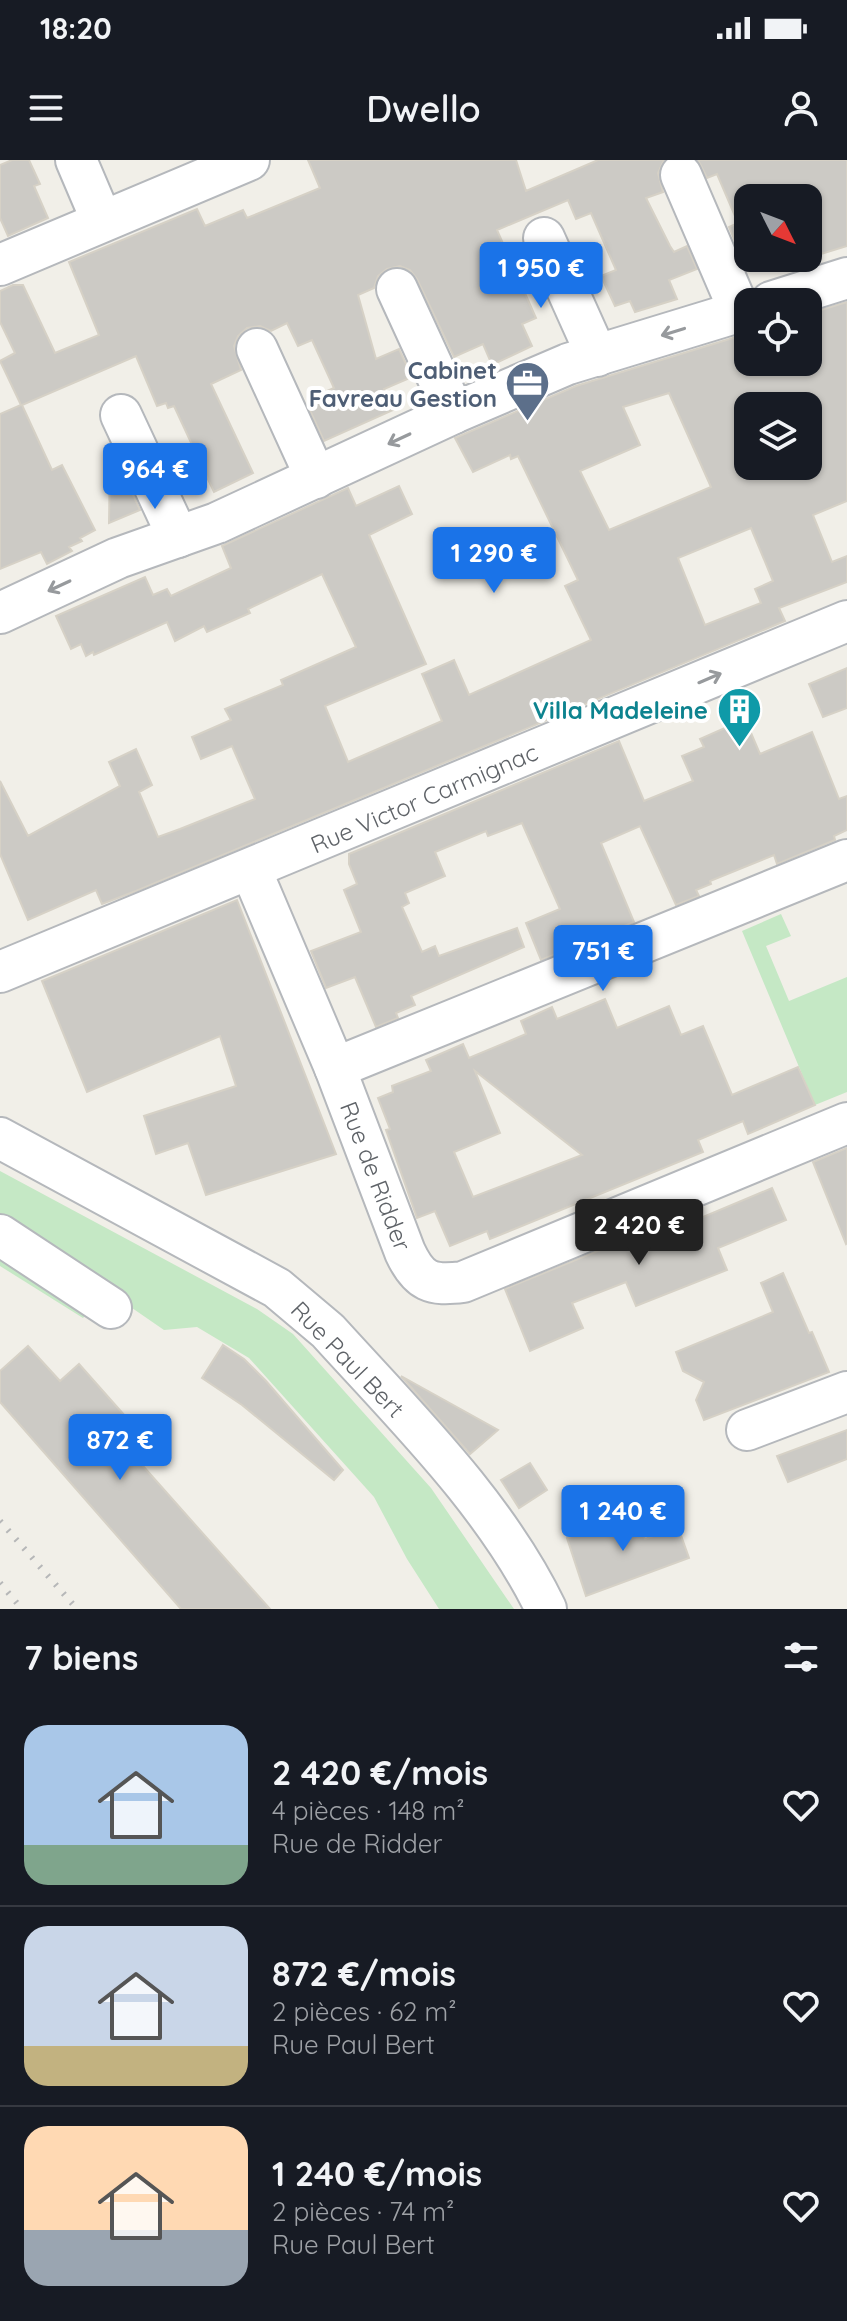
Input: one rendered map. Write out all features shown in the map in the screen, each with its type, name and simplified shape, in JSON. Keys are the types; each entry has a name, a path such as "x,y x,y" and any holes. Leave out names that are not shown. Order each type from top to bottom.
{"street":[{"path":"76,160 102,221"},
{"path":"0,265 235,163"},
{"path":"681,175 742,288"},
{"path":"544,238 597,356"},
{"path":"816,288 847,278"},
{"path":"397,289 454,413"},
{"path":"0,613 118,558 217,523 454,413 568,364 734,314"},
{"path":"257,349 316,478"},
{"path":"121,415 178,537"},
{"name":"Rue Victor Carmignac","path":"0,972 847,621"},
{"path":"335,1068 847,860"},
{"name":"Rue de Ridder","path":"251,870 335,1068 410,1262 422,1277 439,1284 463,1282 847,1123"},
{"name":"Rue Paul Bert","path":"0,1138 277,1288 305,1309 337,1340 471,1493 546,1609"},
{"path":"0,1235 111,1308"},
{"path":"747,1430 847,1392"}],"green space":[{"path":"781,914 791,936 766,946 789,1001 847,977 847,1092 815,1105 742,931"},
{"path":"0,1171 257,1309 293,1334 431,1488 514,1609 439,1609 407,1559 374,1497 249,1358 197,1327 164,1330 0,1217"},
{"path":"0,1251 89,1311 83,1318 0,1266"}],"building":[{"path":"12,160 29,160 40,184 34,186 48,218 8,236 0,218 0,165"},
{"path":"308,160 516,160 526,191 598,160 664,160 658,173 663,192 646,198 674,252 687,246 697,269 669,280 677,299 635,312 630,301 615,306 601,276 616,270 591,213 576,219 568,200 497,230 536,318 522,324 532,346 492,365 483,344 454,357 417,279 410,270 400,266 387,269 378,276 374,288 358,295 376,359 399,349 412,377 384,389 393,410 324,441 308,406 323,400 320,394 334,388 312,340 298,346 287,323 271,331 260,326 247,328 238,336 234,346 241,370 211,384 253,473 214,492 205,473 180,487 168,461 194,449 174,406 168,408 166,403 157,406 136,356 22,405 52,470 62,465 95,530 69,547 72,551 47,564 41,552 0,569 0,414 21,405 0,361 15,353 0,322 0,291 13,285 23,285 55,353 99,335 69,262 197,209 205,226 243,210 247,218 320,188"},
{"path":"698,160 847,160 847,246 822,254 822,184 734,184 734,214 717,174 707,178"},
{"path":"847,302 847,501 813,515 832,562 847,556 847,582 779,608 785,621 136,891 102,904 96,890 28,920 0,854 0,781 28,836 120,786 109,762 136,749 152,785 139,792 158,837 180,829 255,799 232,746 201,759 192,737 231,720 225,709 283,685 281,680 356,647 322,574 207,632 204,626 175,641 167,622 94,655 93,652 86,656 81,644 71,649 56,616 145,577 153,595 167,589 171,596 231,568 222,546 348,488 356,506 399,486 412,514 369,535 426,664 325,706 348,762 442,721 422,674 454,660 469,695 591,640 565,586 578,580 518,456 511,459 510,455 473,472 455,438 576,386 734,337 734,376 822,376 822,310","holes":["669,393 711,487 609,530 580,471 640,445 623,407","751,528 773,581 755,589 761,603 705,625 678,558"]},
{"path":"110,460 123,473 140,510 109,523"},
{"path":"847,668 847,708 823,717 809,684"},
{"path":"745,719 760,754 812,732 839,799 847,796 847,830 834,836 835,840 777,864 774,855 710,881 711,884 696,890 699,896 676,905 640,826 601,843 634,922 541,960 526,923 560,909 522,823 488,836 486,831 435,852 445,876 405,893 409,903 402,907 422,952 435,946 439,956 517,928 524,947 411,996 415,1005 396,1013 398,1018 376,1027 355,977 326,988 311,951 361,932 344,890 357,884 349,864 349,854 619,741 644,801 693,781 682,756 704,747 700,739"},
{"path":"237,900 336,1154 206,1195 188,1143 156,1154 144,1116 236,1086 220,1036 87,1092 42,981"},
{"path":"605,999 617,1028 669,1006 681,1035 703,1026 732,1095 798,1067 815,1105 748,1134 743,1121 698,1140 703,1152 490,1239 487,1231 450,1246 435,1211 417,1218 378,1098 393,1092 392,1086 431,1071 426,1060 463,1044 469,1058 526,1034 521,1021 552,1007 557,1019","holes":["475,1071 582,1155 473,1197 454,1152 500,1133"]},
{"path":"847,1148 847,1243 846,1244 813,1162"},
{"path":"772,1188 786,1220 718,1248 727,1270 636,1306 626,1282 572,1303 583,1328 530,1351 505,1289 693,1212 696,1220"},
{"path":"783,1273 829,1372 704,1420 696,1400 704,1382 683,1371 676,1352 773,1312 761,1283"},
{"path":"223,1345 244,1359 266,1381 343,1470 334,1480 242,1405 202,1378"},
{"path":"28,1346 60,1381 79,1364 149,1443 135,1457 270,1609 181,1609 0,1402 0,1371"},
{"path":"401,1376 498,1430 470,1454"},
{"path":"847,1430 847,1459 788,1482 777,1456"},
{"path":"530,1463 547,1490 519,1508 501,1480"},
{"path":"635,1512 645,1539 678,1527 689,1558 586,1596 567,1538"}],"railway":[{"path":"0,1521 77,1609"},
{"path":"0,1583 22,1609"}],"place":[{"name":"Cabinet Favreau Gestion","path":"528,423"},
{"name":"Villa Madeleine","path":"739,749"}]}
